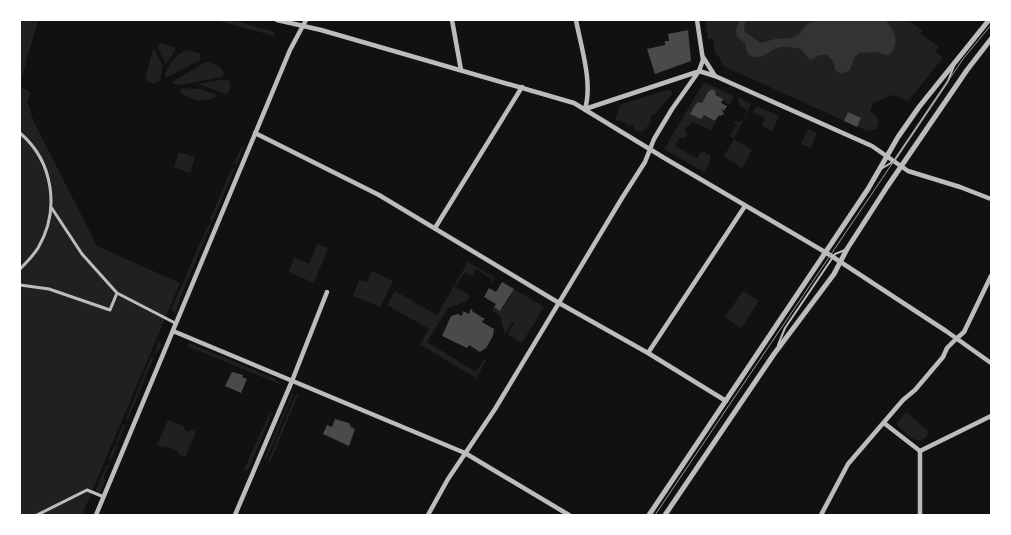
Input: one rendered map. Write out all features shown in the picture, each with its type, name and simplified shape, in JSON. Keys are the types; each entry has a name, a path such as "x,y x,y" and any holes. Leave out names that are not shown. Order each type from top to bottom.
{"street":[{"path":"277,20 568,100 826,252 991,363"},
{"path":"97,515 290,50 306,20"},
{"path":"452,20 461,70"},
{"path":"576,20 588,86 588,100 585,109"},
{"path":"428,515 645,162 654,139 672,109 699,71 703,56 696,20"},
{"path":"649,515 826,252 880,170 898,137 919,107 989,20"},
{"path":"665,515 774,354 829,280 901,166 966,70 991,39"},
{"path":"703,56 715,76"},
{"path":"585,109 699,71 715,76 847,134 872,146 908,171 960,186 991,199"},
{"path":"435,228 522,87"},
{"path":"20,133 28,140 41,158 50,181 52,207 47,229 37,250 20,269"},
{"path":"255,133 379,195 726,401"},
{"path":"648,353 745,206"},
{"path":"52,207 82,254 117,293 176,323"},
{"path":"822,515 848,464 964,332 991,276"},
{"path":"20,285 49,289 110,310 117,293"},
{"path":"234,515 292,381 327,292"},
{"path":"173,331 465,454 569,515"},
{"path":"920,452 991,416"},
{"path":"884,423 920,452"},
{"path":"920,452 920,515"},
{"path":"37,515 87,490 104,497"}],"lane":[{"path":"880,170 894,161 948,81 958,57"},
{"path":"774,354 785,328 835,254 847,249"}],"shaded area":[{"path":"20,20 38,20 20,84"},
{"path":"215,20 233,20 275,32 274,36"},
{"path":"705,20 908,20 923,31 921,34 939,47 935,52 942,56 942,59 908,101 894,95 874,102 870,111 877,117 879,123 876,129 867,131 723,66 719,57 715,54 713,39 708,39"},
{"path":"739,20 746,20 745,32 761,43 775,39 791,38 799,34 806,25 816,20 885,20 894,32 896,42 893,51 889,55 877,52 859,53 854,58 850,70 841,74 835,70 834,62 827,55 819,55 812,60 801,49 781,47 762,56 753,57 748,54 745,43 737,37 736,30"},
{"path":"160,43 175,47 175,51 166,64 158,49"},
{"path":"153,50 155,50 163,66 160,81 153,84 147,81 146,74"},
{"path":"188,50 201,54 200,60 166,78 165,74 174,59"},
{"path":"209,62 220,67 224,73 222,77 180,85 173,84 172,82"},
{"path":"225,79 229,81 230,86 226,94 197,84"},
{"path":"704,82 734,96 729,105 715,95 716,92 710,90 702,103 697,103 690,112 704,115 716,122 711,130 691,123 685,128 687,135 685,138 679,138 675,146 697,158 702,151 710,155 711,160 704,172 664,149"},
{"path":"20,86 31,93 27,101 34,122 97,246 180,283 82,515 20,515"},
{"path":"180,88 200,89 217,95 217,97 202,101 195,100 181,94"},
{"path":"667,90 672,91 672,94 653,114 650,119 652,120 644,131 639,132 633,128 632,124 630,127 626,123 615,120 619,107 622,104"},
{"path":"738,97 751,104 734,139 730,136 737,125 733,122 742,121 747,110 740,106"},
{"path":"756,106 779,116 772,131 762,126 765,118 753,113"},
{"path":"808,129 817,133 811,148 801,144"},
{"path":"734,139 752,150 742,168 724,156"},
{"path":"242,146 244,147 178,304 176,313 171,310 208,225 212,221 210,219 231,170 236,165 234,163"},
{"path":"179,152 195,157 190,173 174,167"},
{"path":"317,244 328,248 314,283 289,272 294,258 309,264"},
{"path":"468,262 495,278 491,284 492,279 476,269 472,276 465,272 457,285 455,284"},
{"path":"372,271 393,281 380,307 353,296 359,280 367,282"},
{"path":"454,286 469,295 469,298 467,301 448,308 427,342 476,372 484,359 486,361 476,378 420,344 429,329 387,305 395,291 437,315"},
{"path":"514,289 544,307 522,343 508,334 514,323 512,322 506,333 504,332 500,316 492,311 494,307 503,308"},
{"path":"743,291 759,301 741,328 725,317"},
{"path":"158,342 163,344 154,357"},
{"path":"189,343 273,378 282,385 187,346"},
{"path":"151,357 154,357 118,443 116,442 123,425 127,421 126,419"},
{"path":"292,393 294,393 266,460 264,459"},
{"path":"296,394 298,395 270,462 268,461"},
{"path":"270,412 272,413 249,469 243,472"},
{"path":"906,412 927,430 928,434 921,440 913,439 898,426 897,423"},
{"path":"168,420 183,426 186,432 192,430 196,432 185,457 165,446 164,448 157,445"},
{"path":"115,444 118,445 104,477 105,481 100,493 96,490 110,461 109,458"}],"building":[{"path":"688,30 691,61 655,74 647,49 665,45 665,41 669,41 668,34"},
{"path":"712,89 716,92 715,95 723,99 721,103 727,106 724,111 721,108 724,114 719,115 715,121 704,115 701,119 690,114 695,105 698,102 702,103 708,92"},
{"path":"848,112 861,118 857,127 844,121"},
{"path":"502,282 514,289 500,311 494,307 496,304 484,297 489,288 496,292"},
{"path":"472,309 472,311 485,318 482,322 494,329 493,336 486,348 480,352 469,345 467,348 442,336 451,316 458,314 462,316 463,311 469,314"},
{"path":"232,372 243,375 242,377 247,379 241,393 225,386"},
{"path":"335,419 349,423 350,427 355,429 349,446 323,434 327,425 332,427"}],"tram line":[{"path":"655,515 963,59 991,25"}]}
